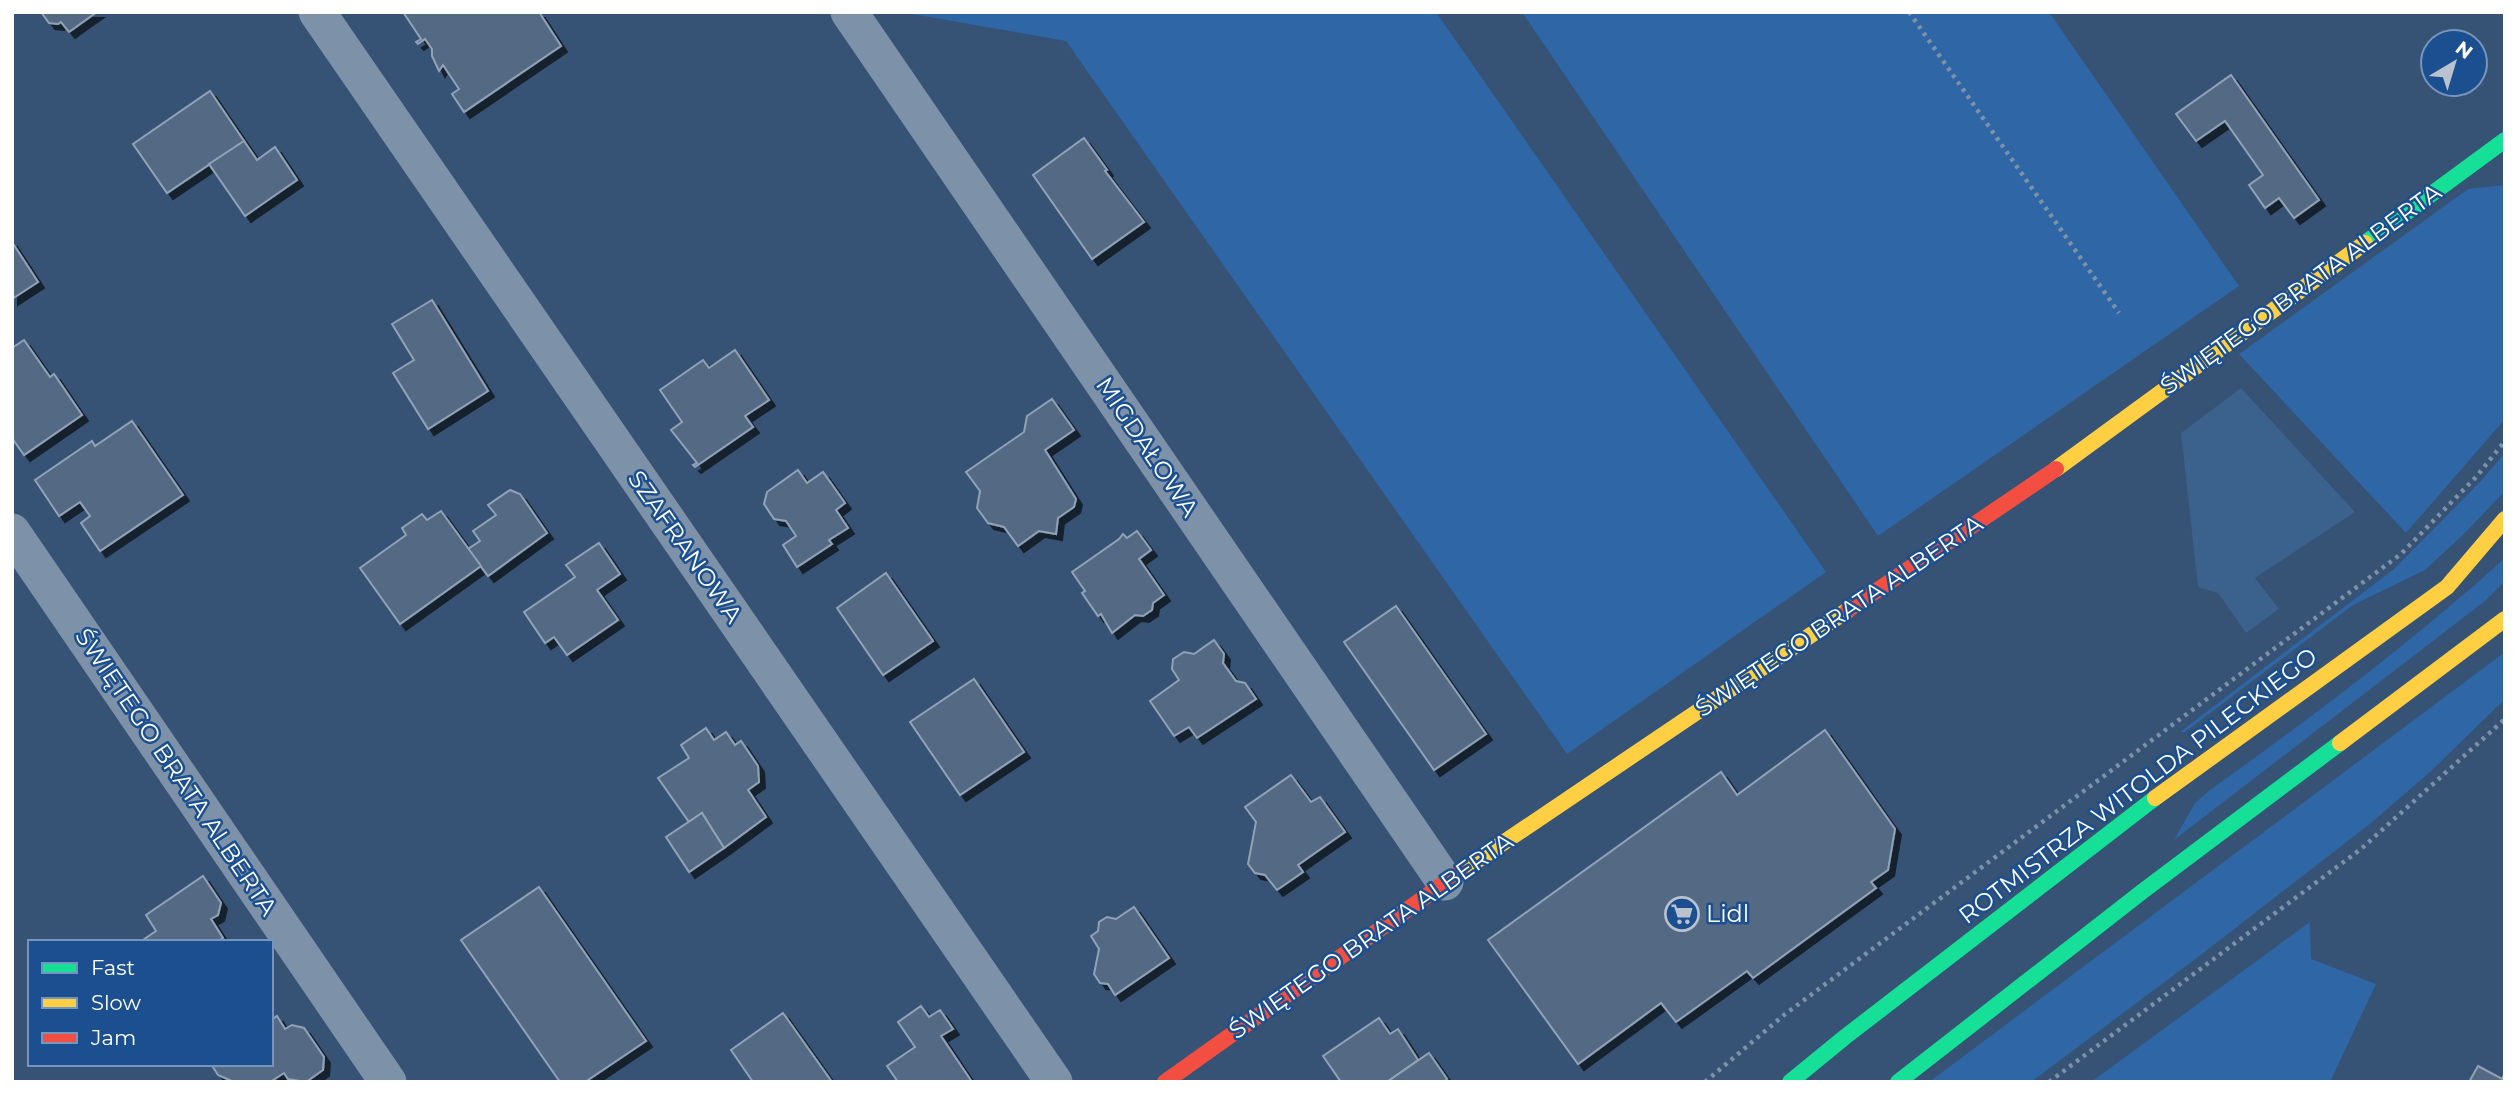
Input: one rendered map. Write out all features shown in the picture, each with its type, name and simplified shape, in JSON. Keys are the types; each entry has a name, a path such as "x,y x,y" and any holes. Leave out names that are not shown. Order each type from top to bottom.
{"main road":[{"name":"ŚWIĘTEGO BRATA ALBERTA","path":"1165,1082 1445,881 2052,472 2505,140"},
{"name":"ROTMISTRZA WITOLDA PILECKIEGO","path":"1790,1082 2170,786 2447,587 2505,519"},
{"path":"1898,1082 2144,891 2505,620"}],"street":[{"name":"SZAFRANOWA","path":"317,12 1054,1082"},
{"name":"MIGDAŁOWA","path":"849,12 1445,881"},
{"name":"ŚWIĘTEGO BRATA ALBERTA","path":"12,532 388,1082"}],"path":[{"path":"1909,12 2119,313"},
{"path":"1705,1082 1784,1015 2401,554 2476,477 2505,441"},
{"path":"2049,1082 2361,849 2505,719"}],"shaded area":[{"path":"901,12 1436,12 1826,572 1567,754 1066,41"},
{"path":"1522,12 2049,12 2239,286 1878,536"},
{"path":"2505,185 2505,419 2406,533 2239,354 2468,189"},
{"path":"2241,388 2355,512 2255,578 2279,609 2246,633 2218,593 2198,587 2181,433"},
{"path":"2505,453 2505,491 2425,570 2353,605 2185,732 2180,732 2394,569"},
{"path":"2505,558 2505,581 2485,601 2174,840 2195,803 2210,790 2361,678"},
{"path":"2505,652 2505,699 2430,772 2371,823 2031,1082 1929,1082"},
{"path":"2310,922 2311,959 2376,984 2330,1082 2091,1082"}],"building":[{"path":"41,12 97,12 69,32 61,22 49,23"},
{"path":"403,12 539,12 561,46 464,112 452,94 459,89 443,65 439,71 432,56 432,49 425,39 418,44 416,42 421,39"},
{"path":"2231,75 2319,200 2294,218 2279,198 2265,208 2249,185 2263,175 2225,121 2196,141 2176,114"},
{"path":"210,91 244,141 167,193 133,144"},
{"path":"1084,138 1144,222 1092,259 1033,175"},
{"path":"244,141 257,160 275,147 297,180 245,216 209,164"},
{"path":"12,242 38,282 12,299"},
{"path":"432,300 488,391 428,429 393,373 414,360 392,324"},
{"path":"24,340 50,377 54,374 82,415 24,455 12,438 12,348"},
{"path":"735,350 769,400 745,416 753,427 695,467 693,465 697,463 671,430 682,422 660,390 703,360 709,368"},
{"path":"1052,399 1074,430 1045,450 1076,499 1074,507 1058,518 1056,534 1039,531 1018,546 1004,527 988,523 977,508 980,491 966,472 1024,432 1027,416"},
{"path":"132,421 183,495 100,551 81,523 90,516 80,502 59,516 35,480 92,441 95,446"},
{"path":"798,470 807,483 823,472 845,503 836,510 848,528 829,540 832,544 797,567 783,545 796,536 786,521 774,519 764,504 767,492"},
{"path":"510,490 520,494 547,533 488,576 468,549 480,541 473,531 496,515 488,505"},
{"path":"441,511 481,566 400,624 360,568 406,535 402,528 422,514 427,520"},
{"path":"1137,531 1151,550 1139,559 1164,595 1153,603 1152,610 1143,616 1135,615 1112,633 1101,614 1098,616 1082,593 1085,591 1072,572 1123,534 1127,538"},
{"path":"599,543 620,574 597,590 618,620 567,655 554,637 545,643 524,612 575,577 566,565"},
{"path":"886,573 933,641 883,675 837,608"},
{"path":"1396,606 1486,734 1434,770 1344,642"},
{"path":"1214,640 1224,654 1223,663 1236,681 1245,683 1256,699 1197,738 1189,727 1174,736 1150,701 1179,680 1172,669 1173,659 1184,652 1194,654"},
{"path":"974,679 1024,752 960,795 910,722"},
{"path":"706,728 714,740 726,732 735,745 741,741 758,766 759,782 748,790 766,817 724,848 702,813 689,822 658,778 689,758 681,745"},
{"name":"Lidl","path":"1825,730 1895,829 1888,870 1871,882 1876,888 1753,978 1747,971 1676,1022 1661,1003 1578,1064 1488,940 1721,772 1737,795"},
{"path":"1291,775 1311,802 1320,797 1345,832 1298,865 1303,872 1277,890 1265,875 1255,873 1248,864 1256,822 1245,807"},
{"path":"702,813 724,848 689,872 666,837"},
{"path":"203,876 221,903 218,915 211,919 223,938 143,940 156,931 146,915"},
{"path":"539,887 646,1041 585,1082 560,1082 461,940"},
{"path":"1134,907 1169,958 1115,995 1108,984 1100,983 1094,974 1099,949 1091,936 1098,931 1099,922 1107,917 1116,919"},
{"path":"921,1006 929,1017 940,1010 953,1029 941,1036 972,1082 898,1082 887,1066 915,1047 898,1022"},
{"path":"783,1013 832,1082 753,1082 731,1050"},
{"path":"277,1016 285,1029 292,1025 304,1028 324,1057 323,1070 306,1082 288,1079 284,1073 270,1082 234,1082 218,1075 212,1066 273,1066 273,1019"},
{"path":"1379,1018 1390,1034 1398,1029 1418,1060 1387,1082 1341,1082 1323,1056"},
{"path":"1429,1053 1447,1079 1444,1082 1387,1082"},
{"path":"2478,1066 2502,1079 2505,1073 2505,1082 2469,1082"}],"traffic: fast":[{"path":"2365,243 2505,140"},
{"path":"1898,1082 2143,891 2340,743"},
{"path":"1790,1082 2155,798"}],"traffic: slow":[{"path":"2056,469 2365,243"},
{"path":"2155,798 2447,587 2505,519"},
{"path":"1460,872 1848,610"},
{"path":"2340,743 2505,619"}],"traffic: jam":[{"path":"1848,610 2056,469"},
{"path":"1165,1082 1460,872"}],"place":[{"name":"Lidl","path":"1682,914"}]}
